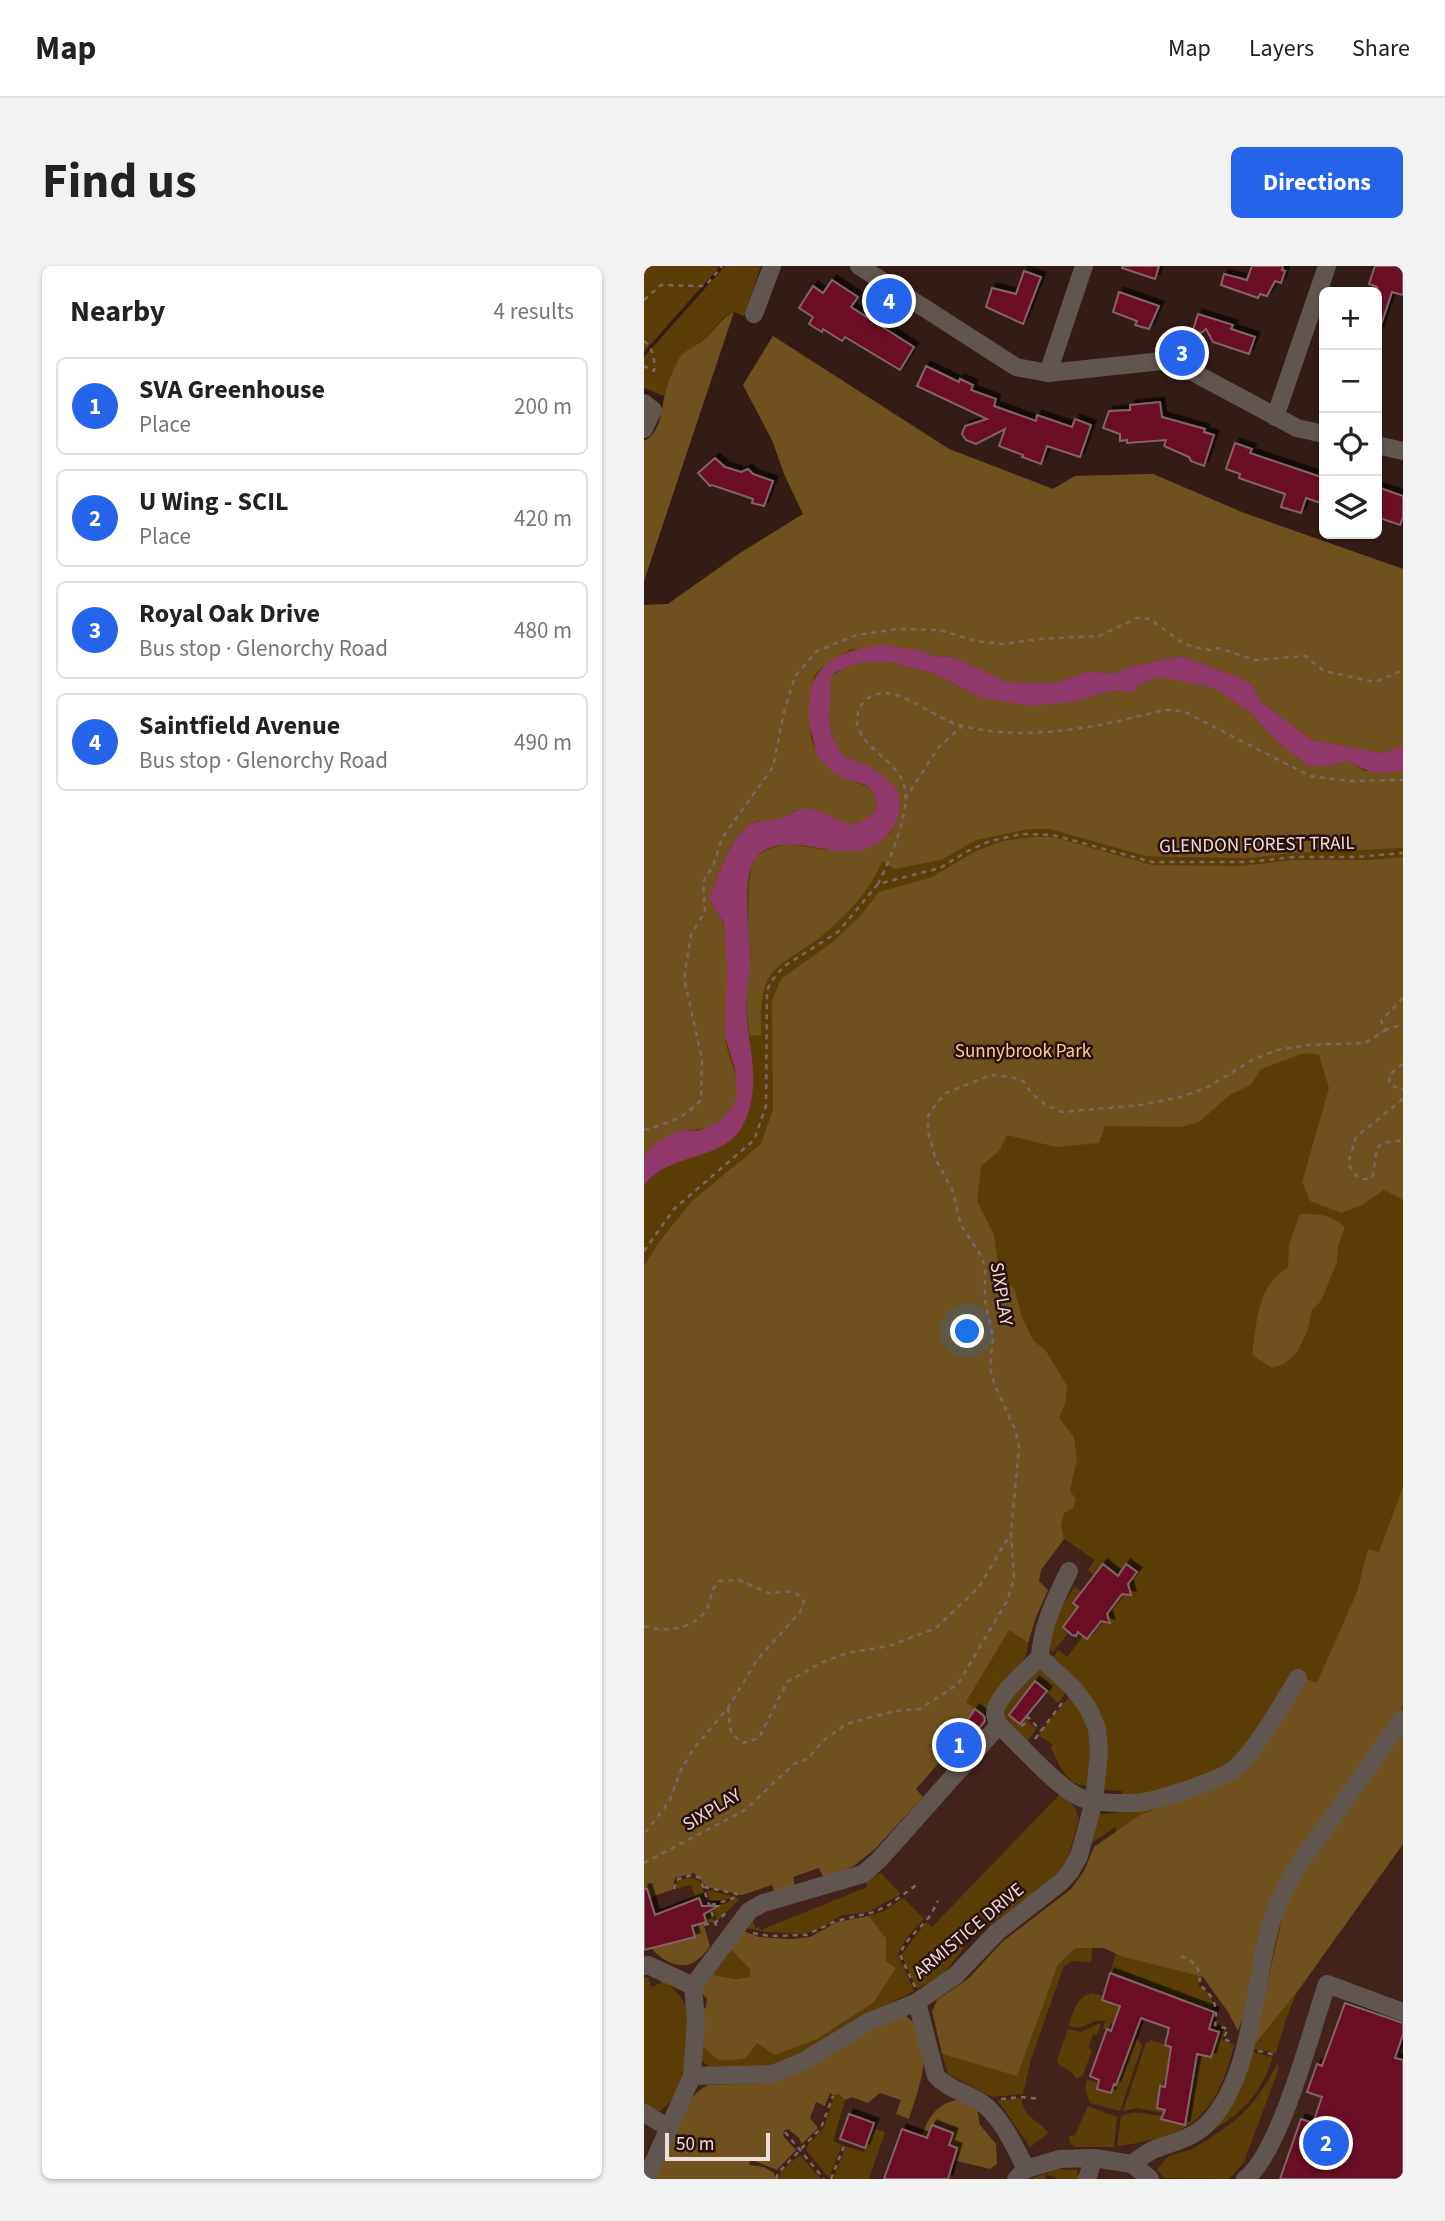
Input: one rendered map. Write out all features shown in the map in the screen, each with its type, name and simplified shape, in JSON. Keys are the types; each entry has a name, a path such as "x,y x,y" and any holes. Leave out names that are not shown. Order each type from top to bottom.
{"street":[{"path":"754,314 772,266"},
{"path":"860,266 1003,360 1024,369 1048,373 1174,362 1297,428 1319,433"},
{"path":"1048,373 1084,266"},
{"path":"1275,417 1327,266"},
{"path":"644,402 653,410 644,429"},
{"path":"1382,446 1403,450"},
{"path":"1069,1572 1046,1618 1040,1657 997,1704 995,1715 1008,1725 1026,1750 1054,1778 1078,1797 1094,1801 1140,1803 1220,1779 1235,1769 1247,1755 1298,1678"},
{"name":"ARMISTICE DRIVE","path":"692,2076 772,2074 804,2061 868,2022 917,2002 956,1975 997,1932 1060,1883 1070,1872 1079,1856 1094,1801 1099,1752 1097,1728 1088,1708 1073,1688 1040,1657"},
{"path":"1130,2171 1152,2150 1174,2144 1200,2130 1223,2104 1235,2080 1271,1923 1284,1889 1403,1718"},
{"path":"646,2179 692,2076 696,2022 693,1986 737,1926 749,1911 763,1903 863,1874 1008,1725"},
{"path":"644,1966 648,1965 693,1986"},
{"path":"1245,2179 1252,2174 1276,2137 1327,1984 1403,2012"},
{"path":"917,2002 936,2076 943,2084 980,2102 992,2113 1002,2125 1021,2174 1060,2158 1094,2158 1150,2179"},
{"path":"644,2113 669,2128"},
{"path":"1087,2179 1094,2158"}],"path":[{"path":"644,300 661,285 706,284 722,266"},
{"path":"644,341 648,344 656,364 654,371 644,366"},
{"path":"644,1130 679,1119 701,1100 702,1059 684,978 691,935 705,911 703,882 713,866 722,838 773,767 794,676 817,651 857,635 898,629 939,630 976,641 1003,645 1040,639 1098,636 1137,618 1150,619 1193,647 1210,650 1219,648 1254,660 1305,656 1324,671 1375,682 1403,670"},
{"path":"905,799 903,782 897,770 859,731 857,716 864,701 879,694 891,694 962,726 993,732 1061,732 1173,710 1205,722 1310,776 1348,781 1403,780"},
{"path":"644,1251 674,1209 749,1145 757,1133 766,1106 767,991 770,983 786,965 835,935 878,884 891,858 905,799 938,748 962,726"},
{"name":"GLENDON FOREST TRAIL","path":"878,884 940,868 990,841 1022,834 1053,835 1152,862 1248,862 1294,857 1356,857 1403,853"},
{"path":"1386,1030 1381,1021 1403,998"},
{"name":"SIXPLAY","path":"644,1863 746,1810 794,1764 807,1759 824,1740 846,1724 895,1711 920,1709 958,1684 1007,1601 1014,1579 1011,1533 1019,1447 1015,1429 995,1386 990,1368 993,1337 985,1300 985,1268 982,1257 961,1225 952,1189 936,1160 928,1132 928,1116 936,1104 946,1093 991,1075 1012,1077 1024,1082 1039,1099 1062,1112 1141,1105 1181,1097 1210,1086 1252,1060 1277,1050 1308,1045 1365,1043 1386,1030 1403,1024"},
{"path":"1403,1064 1390,1074 1389,1083 1400,1090 1403,1089"},
{"path":"1403,1100 1356,1138 1348,1164 1354,1174 1370,1179 1377,1148 1383,1143 1403,1140"},
{"path":"728,1708 731,1733 743,1743 759,1738 787,1682 834,1658 889,1646 936,1628 979,1587 1011,1533"},
{"name":"SIXPLAY","path":"644,1626 686,1627 696,1621 710,1602 710,1591 719,1581 739,1580 771,1594 779,1592 799,1595 804,1601 800,1612 757,1660 728,1708 694,1748 681,1770 670,1802 644,1834"},
{"path":"1026,1750 1073,1688"},
{"path":"1008,1725 1026,1723 1028,1717 1041,1731"},
{"path":"674,1889 677,1880 691,1875 700,1878 725,1943"},
{"path":"737,1926 751,1933 769,1936 806,1936 836,1921 874,1912 889,1905 919,1883"},
{"path":"704,1887 737,1894 739,1899 710,1905"},
{"path":"917,2002 916,1990 900,1955 907,1941 929,1917 938,1901"},
{"path":"704,1925 716,1922 732,1908"},
{"path":"1181,1956 1195,1962 1201,1973 1200,1985 1213,1996 1215,2025 1228,2029 1223,2039"},
{"path":"1251,2050 1276,2055"},
{"path":"776,2179 778,2173 821,2129 833,2096"},
{"path":"1011,2098 1041,2099"},
{"path":"785,2132 824,2179"},
{"path":"831,2179 846,2141"}],"shaded area":[{"path":"881,645 922,651 934,656 953,657 1007,682 1055,683 1089,671 1112,674 1133,666 1180,656 1241,678 1253,686 1260,701 1312,740 1382,753 1403,746 1403,770 1375,772 1349,761 1327,766 1308,766 1272,737 1252,714 1219,691 1159,677 1137,686 1133,693 1113,690 1072,702 1031,706 979,697 935,674 890,662 865,662 834,673 830,680 829,718 835,742 846,757 873,769 894,787 900,798 897,819 886,837 864,850 845,851 787,844 762,852 753,862 747,893 750,957 746,1004 753,1079 750,1108 735,1136 724,1145 667,1167 654,1175 644,1186 644,1156 653,1145 682,1130 698,1131 717,1123 729,1112 737,1097 735,1069 725,1036 725,933 723,922 709,900 736,839 753,823 781,818 802,809 821,812 851,824 867,818 877,809 876,799 869,787 836,774 818,756 808,711 811,689 823,668 843,654"},
{"path":"1167,1535 1115,1834 1122,1947 1297,1992 1403,1844 1403,2179 644,2179 644,1883 1039,1582 1041,1570 1064,1539"}],"green space":[{"path":"644,266 720,266 644,352"},
{"path":"725,266 761,266 744,316 734,312 723,318 706,338 681,356 664,396 644,388 644,357"},
{"path":"734,312 644,581 644,441 657,428 666,388 680,357 704,340 722,320"},
{"name":"Sunnybrook Park","path":"773,336 949,449 1053,489 1075,476 1153,474 1244,513 1403,569 1403,1844 1297,1992 1238,1979 1115,1834 1116,1827 1090,1844 1097,1816 1118,1813 1122,1791 1104,1790 1103,1746 1053,1658 1058,1650 1067,1657 1083,1636 1093,1631 1101,1621 1106,1622 1107,1614 1122,1594 1127,1595 1129,1591 1126,1565 1118,1576 1103,1565 1094,1576 1088,1570 1095,1560 1064,1539 1041,1570 1039,1582 1009,1630 1028,1643 1022,1663 984,1716 975,1709 644,1883 644,605 668,604 740,553 803,514 772,440 743,385"},
{"path":"773,336 949,449 1053,489 1075,476 1153,474 1244,513 1403,569 1403,746 1382,753 1312,740 1260,701 1253,686 1241,678 1180,656 1133,666 1112,674 1089,671 1055,683 1007,682 953,657 934,656 922,651 851,649 820,669 814,676 810,712 811,739 814,747 831,764 848,778 873,791 877,809 865,821 846,825 825,814 795,810 777,821 758,821 749,825 734,843 721,867 709,900 722,921 726,939 725,1037 736,1076 737,1096 728,1114 717,1123 673,1133 657,1143 644,1156 644,605 668,604 740,553 803,514 772,440 743,385"},
{"path":"865,662 890,662 935,674 967,691 1072,702 1113,690 1133,693 1137,686 1159,677 1206,686 1219,691 1252,714 1272,737 1308,766 1327,766 1349,761 1364,771 1403,770 1403,848 1290,853 1251,858 1145,856 1050,829 1029,829 976,840 941,860 894,869 882,861 863,894 846,914 817,940 774,971 763,992 761,1035 750,1036 746,990 751,953 748,937 749,887 751,866 757,856 787,844 827,850 892,833 868,766 841,752 835,743 829,720 831,676"},
{"path":"1053,837 1152,865 1240,866 1293,860 1403,857 1403,1200 1384,1190 1362,1205 1341,1213 1310,1201 1302,1182 1329,1088 1319,1055 1304,1053 1261,1069 1251,1085 1231,1094 1199,1122 1181,1127 1105,1126 1099,1143 1056,1147 1007,1135 999,1151 981,1166 977,1201 994,1235 1000,1278 1014,1288 1022,1317 1033,1340 1046,1351 1067,1386 1066,1401 1059,1418 1074,1437 1077,1459 1070,1490 1076,1500 1073,1508 1064,1513 1061,1526 1064,1539 1041,1570 1039,1581 1048,1590 1028,1643 1009,1630 966,1702 975,1709 945,1756 916,1789 923,1797 875,1849 854,1866 824,1879 819,1868 793,1877 796,1890 776,1896 772,1885 742,1895 707,1887 694,1873 675,1878 672,1890 654,1896 644,1907 644,1266 659,1242 692,1201 761,1144 773,1109 772,1001 781,979 834,941 861,915 879,892 932,877 976,851 1003,841"},
{"path":"1300,1214 1335,1219 1345,1227 1338,1247 1337,1262 1321,1301 1312,1310 1308,1329 1297,1353 1284,1364 1272,1368 1252,1355 1257,1318 1270,1284 1288,1268 1289,1244"},
{"path":"1403,1487 1403,1705 1302,1848 1238,2031 1203,1977 1123,1957 1104,1948 1076,1948 1058,1965 1017,2076 942,2054 932,2011 937,2000 969,1978 1002,1942 1071,1889 1084,1871 1094,1847 1140,1815 1199,1792 1239,1771 1303,1678 1317,1683 1357,1592 1368,1549 1379,1552"},
{"path":"1075,1587 1082,1592 1078,1607 1063,1627 1069,1632 1052,1653 1049,1645 1051,1627"},
{"path":"1038,1667 1066,1692 1058,1703 1035,1681 1014,1707 1036,1729 1027,1742 1002,1723 1002,1706"},
{"path":"1073,1692 1085,1717 1090,1738 1087,1786 1068,1778 1051,1748 1053,1745 1038,1735"},
{"path":"1403,1733 1403,1844 1297,1992 1253,2047 1287,1898 1297,1880"},
{"path":"1062,1792 1075,1808 1079,1818 1068,1859 1051,1880 990,1925 982,1917 957,1939 964,1948 944,1973 917,1989 901,1955 926,1922 932,1927"},
{"path":"881,1873 901,1894 868,1912 840,1916 822,1928 804,1934 765,1932 743,1927 751,1919 756,1928 761,1930 867,1887 865,1880"},
{"path":"690,1877 700,1881 714,1922 706,1922 706,1906 702,1906 699,1899 696,1899 691,1885 675,1889 677,1881"},
{"path":"707,1890 737,1897 711,1902"},
{"path":"738,1898 739,1900 717,1921 713,1908"},
{"path":"903,1898 924,1919 907,1937 898,1954 914,1991 868,2014 823,2044 768,2066 709,2067 701,2060 700,2043 761,2045 896,1968 886,1961 886,1938 869,1916 884,1911"},
{"path":"869,1916 886,1938 886,1961 896,1968 874,2002 817,2039 775,2055 757,2043 746,2058 725,2060 715,2057 700,2043 699,2014 706,2007 707,1999 699,1990 708,1974 736,1979 750,1977 749,1968 729,1948 741,1930 759,1937 810,1937 837,1922"},
{"path":"703,1923 710,1946 694,1962 683,1965 669,1962 655,1952 651,1945 695,1937 693,1930 686,1928"},
{"path":"1092,1947 1091,1962 1072,1961 1064,1966 1031,2059 1023,2094 992,2097 948,2074 942,2054 1017,2075 1058,1965 1076,1948"},
{"path":"729,1948 749,1968 750,1977 736,1979 708,1974"},
{"path":"1116,1953 1199,1976 1199,1986 1210,1994 1214,2012 1110,1973"},
{"path":"648,1977 651,1987 661,1983 659,1978 667,1983 683,2001 687,2013 687,2045 681,2082 669,2103 660,2111 644,2108 644,1978"},
{"path":"1297,1992 1276,2053 1252,2049"},
{"path":"1092,1993 1103,1996 1102,2000 1120,2006 1111,2031 1103,2029 1105,2021 1096,2021 1081,2027 1069,2026 1079,2002"},
{"path":"905,2015 915,2026 924,2051 921,2078 909,2119 896,2114 901,2100 880,2093 868,2103 852,2097 845,2100 839,2094 834,2096 830,2093 825,2106 816,2102 810,2118 818,2128 802,2144 788,2129 784,2131 783,2136 796,2150 777,2170 750,2159 749,2165 764,2167 774,2173 775,2179 651,2179 682,2113 698,2091 708,2085 765,2083 783,2077 895,2016"},
{"path":"1101,2024 1088,2048 1092,2050 1083,2075 1077,2079 1058,2064 1057,2060 1068,2029 1081,2032"},
{"path":"1220,2028 1225,2030 1222,2040 1234,2045 1227,2070 1208,2107 1196,2120 1164,2137 1117,2146 1121,2117 1136,2112 1162,2116 1197,2054 1211,2057"},
{"path":"1134,2038 1142,2046 1120,2111 1090,2103 1085,2088 1087,2079 1098,2083 1097,2089 1111,2093"},
{"path":"1151,2040 1171,2047 1165,2087 1160,2087 1157,2108 1165,2110 1164,2113 1138,2108 1123,2111 1146,2043"},
{"path":"1252,2052 1273,2057 1263,2081 1244,2107 1215,2129 1240,2091"},
{"path":"1278,2063 1278,2071 1244,2162 1233,2175 1227,2179 1164,2178 1157,2170 1162,2163 1171,2155 1197,2146 1235,2120 1253,2102"},
{"path":"839,2094 845,2100 833,2141 842,2145 829,2178 806,2150 824,2127 834,2096"},
{"path":"1022,2099 1028,2115 1049,2133 1030,2147 998,2101"},
{"path":"957,2100 977,2108 980,2125 996,2144 997,2164 990,2169 953,2160 957,2148 943,2142 952,2132 932,2125 927,2138 922,2136 927,2123 938,2108"},
{"path":"1088,2106 1117,2117 1114,2147 1075,2147 1070,2143 1069,2136 1075,2135"},
{"path":"872,2128 885,2132 869,2179 833,2179 846,2146 864,2152"},
{"path":"800,2155 821,2179 778,2179 782,2170"},
{"path":"1057,2169 1077,2170 1079,2179 1059,2179 1046,2174 1045,2179 1031,2179"}],"building":[{"path":"1122,266 1159,266 1155,279"},
{"path":"1252,266 1283,266 1282,270 1285,271 1281,283 1275,281 1267,296 1260,294 1258,298 1221,285 1224,274 1247,280"},
{"path":"1375,266 1403,266 1403,295 1392,292 1382,322 1382,287 1369,284"},
{"path":"1024,271 1041,277 1023,324 986,307 992,288 1016,294"},
{"path":"832,280 858,297 851,307 914,347 900,370 845,337 842,341 809,324 813,317 799,308 813,286 823,293"},
{"path":"1119,292 1159,306 1149,329 1135,325 1137,321 1113,312"},
{"path":"1198,314 1233,325 1231,329 1255,337 1249,354 1213,342 1206,329 1201,333 1193,330"},
{"path":"926,366 959,382 960,379 973,385 971,390 996,399 994,406 1036,421 1037,415 1072,427 1075,419 1091,425 1080,457 1047,446 1041,464 1022,457 1023,455 999,446 1005,429 976,444 966,440 962,434 965,426 987,419 917,386"},
{"path":"1160,402 1162,417 1205,429 1204,432 1214,435 1204,466 1164,446 1166,440 1127,443 1127,440 1120,441 1120,434 1103,428 1109,411 1130,410 1130,405"},
{"path":"1235,443 1252,449 1250,453 1319,476 1319,502 1306,498 1301,513 1281,507 1285,494 1239,478 1240,474 1226,469"},
{"path":"715,458 725,467 741,472 748,469 753,474 773,481 764,506 752,503 753,499 710,486 698,473"},
{"path":"1382,489 1403,496 1403,517 1400,525 1382,519"},
{"path":"1103,1564 1118,1576 1126,1564 1137,1572 1128,1584 1131,1595 1122,1594 1107,1614 1110,1623 1101,1621 1087,1639 1078,1632 1076,1636 1072,1635 1063,1627 1078,1607 1073,1603"},
{"path":"1035,1681 1047,1691 1020,1724 1009,1715"},
{"path":"975,1709 984,1716 985,1721 952,1761 944,1755"},
{"path":"644,1889 647,1889 655,1915 699,1898 702,1906 718,1906 704,1914 706,1922 692,1926 695,1937 644,1950"},
{"path":"1110,1973 1214,2012 1209,2029 1219,2032 1211,2057 1197,2054 1185,2125 1161,2119 1165,2110 1157,2108 1160,2086 1165,2087 1171,2047 1165,2045 1169,2028 1141,2018 1111,2093 1097,2089 1099,2080 1090,2076 1107,2029 1111,2031 1120,2006 1102,2000"},
{"path":"1345,2003 1403,2023 1403,2034 1395,2058 1403,2060 1403,2179 1280,2179 1301,2119 1313,2123 1322,2097 1307,2092 1317,2064 1322,2066"},
{"path":"849,2114 874,2123 865,2148 840,2139"},
{"path":"932,2125 953,2133 949,2145 957,2148 948,2179 884,2179 902,2129 927,2138"}],"place":[{"name":"Saintfield Avenue","path":"889,301"},
{"name":"Royal Oak Drive","path":"1182,353"},
{"name":"SVA Greenhouse","path":"959,1745"},
{"name":"U Wing - SCIL","path":"1326,2143"}]}
